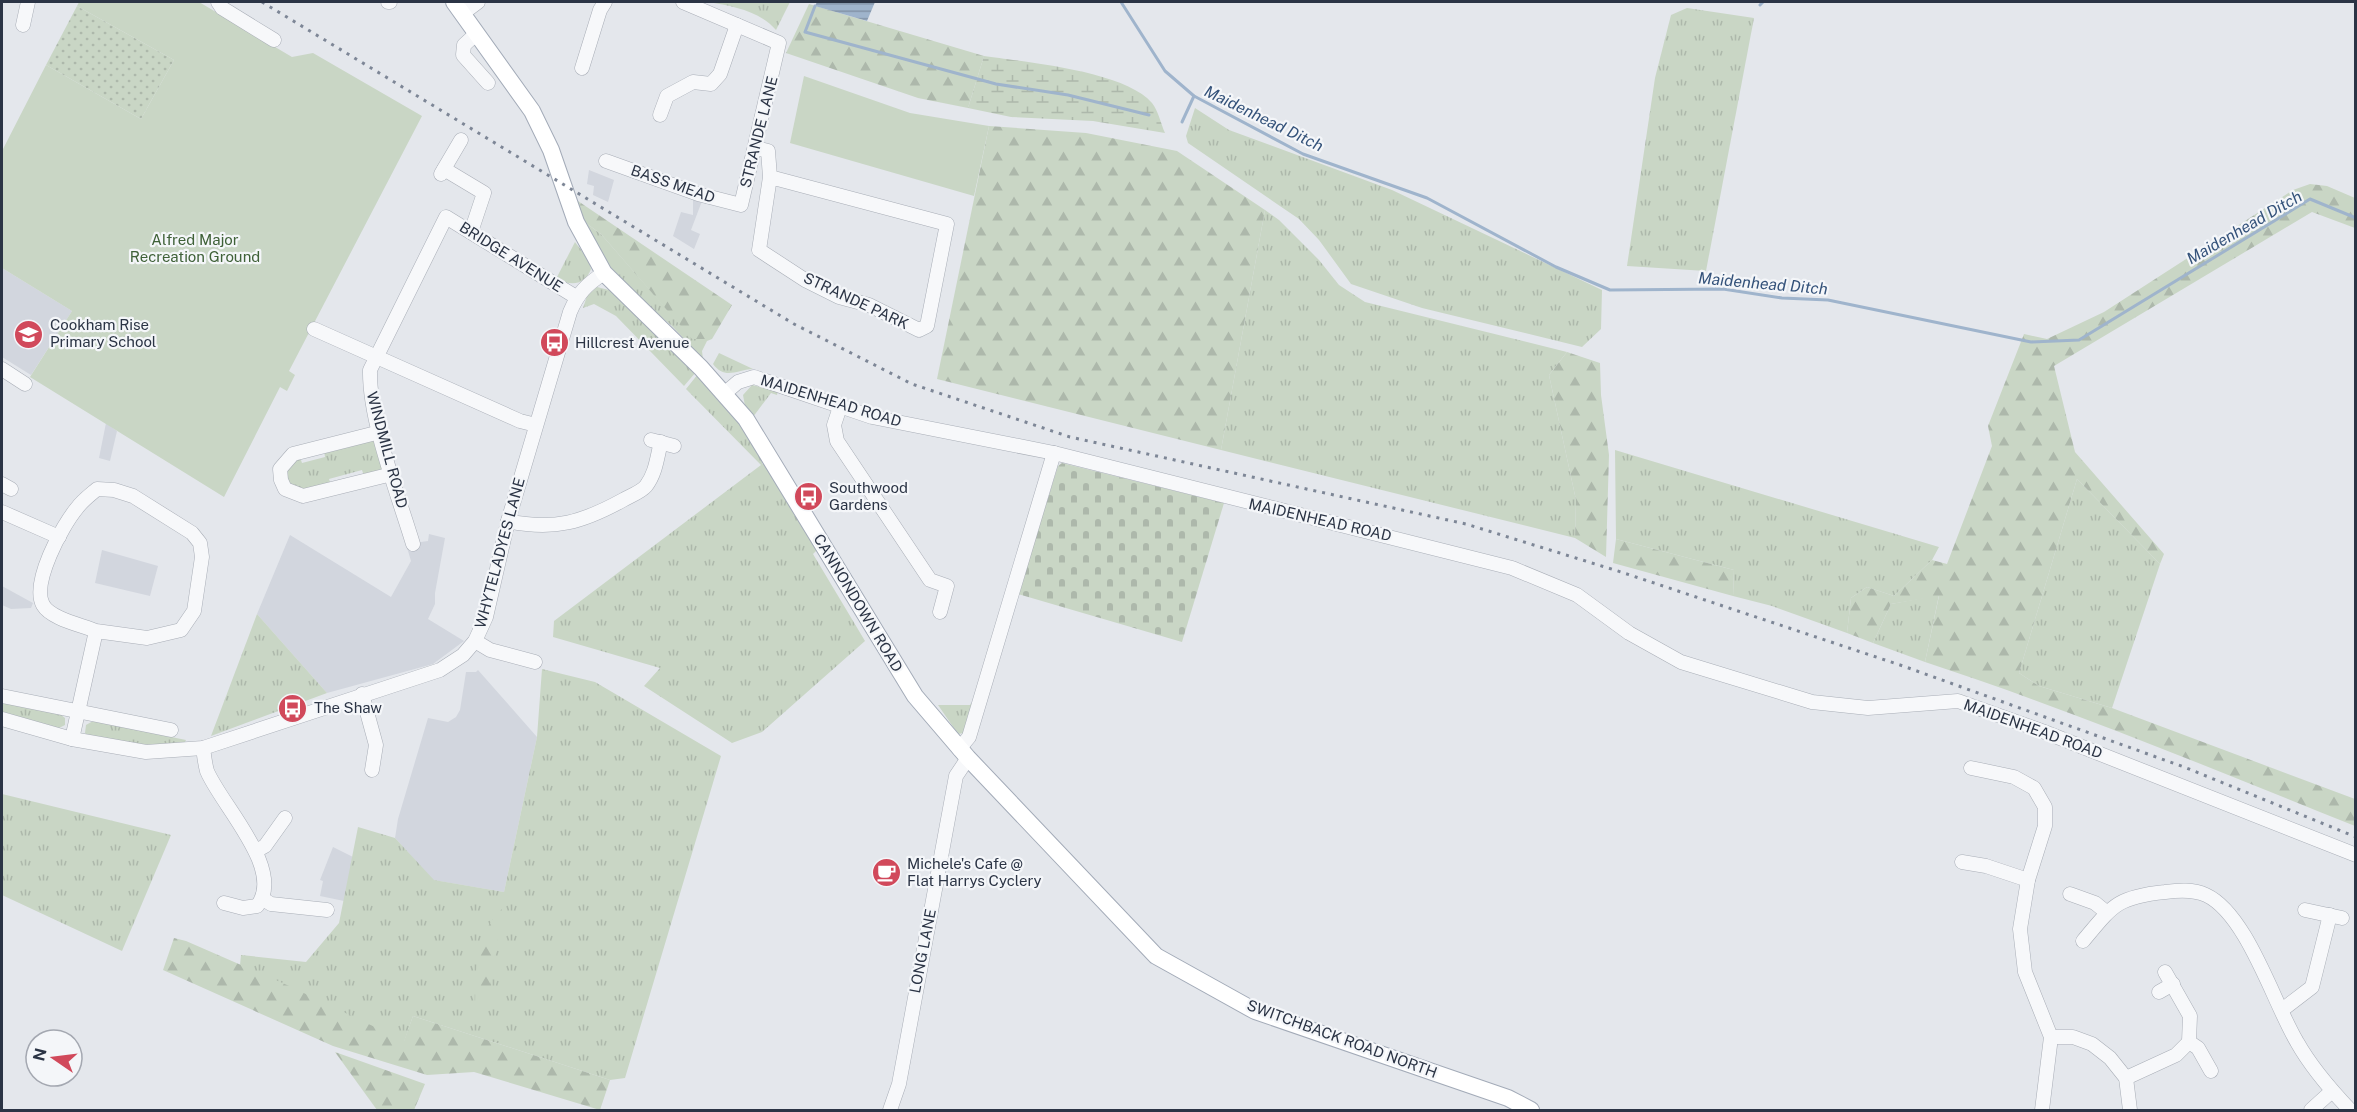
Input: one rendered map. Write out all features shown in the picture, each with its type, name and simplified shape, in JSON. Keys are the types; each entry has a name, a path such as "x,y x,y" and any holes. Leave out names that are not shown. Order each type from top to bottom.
{"main road":[{"path":"458,8 532,111 551,150 576,222 604,273 724,393"},
{"name":"CANNONDOWN ROAD","path":"724,393 746,419 773,460 837,570 915,696 964,753"},
{"name":"SWITCHBACK ROAD NORTH","path":"964,753 1156,956 1255,1011 1501,1096 1531,1110"}],"street":[{"path":"23,25 28,2"},
{"path":"218,2 222,8 269,35"},
{"path":"458,8 478,2"},
{"path":"582,68 581,50 605,2"},
{"path":"660,116 667,96 693,82 711,84 720,74 737,25 683,2"},
{"name":"STRANDE LANE","path":"737,25 779,44 741,205"},
{"path":"476,34 464,45 463,55 482,79"},
{"path":"461,140 442,172 484,193 471,232"},
{"name":"STRANDE PARK","path":"756,148 768,151 770,177 759,250 839,297 869,306 919,330 927,326 947,224 770,177"},
{"name":"BASS MEAD","path":"606,160 698,194 741,205"},
{"name":"BRIDGE AVENUE","path":"446,217 576,297"},
{"name":"WINDMILL ROAD","path":"413,544 380,432 370,384 370,370 446,217"},
{"path":"576,297 586,285 604,273"},
{"name":"WHYTELADYES LANE","path":"2,719 72,739 146,752 203,748 440,670 463,655 475,641 486,617 508,521 576,297"},
{"path":"314,328 520,421 536,425"},
{"path":"2,369 25,384"},
{"name":"MAIDENHEAD ROAD","path":"724,393 738,382 754,377 840,406 905,424 1054,453 1512,568 1577,595 1629,633 1681,662 1758,688 1812,702 1868,708 1958,701 2124,763 2355,855"},
{"path":"840,406 834,425 837,441 930,580 949,580 940,612"},
{"path":"380,432 293,454 280,469 281,480 285,489 303,496 392,474"},
{"path":"508,521 539,525 572,523 589,519 644,488 653,475 662,443"},
{"name":"LONG LANE","path":"890,1110 899,1084 956,776 1054,453"},
{"path":"97,489 133,496 192,533 200,543 202,556 194,610 181,630 147,638 96,631 55,615 43,606 39,589 59,537 77,508 97,489"},
{"path":"2,512 59,537"},
{"path":"72,739 96,631"},
{"path":"475,641 490,650 535,662"},
{"path":"362,694 376,745 372,770"},
{"path":"2,696 171,730"},
{"path":"203,748 207,771 256,851 266,884 263,899 258,906 243,908 224,903"},
{"path":"1971,768 2014,777 2034,788 2044,807 2045,826 2028,880 2020,929 2025,972 2050,1037 2042,1110"},
{"path":"256,851 265,846 285,818"},
{"path":"1962,862 1986,866 2028,880"},
{"path":"2083,941 2106,912 2129,897 2183,890 2204,894 2218,903 2242,934 2295,1040 2332,1091 2350,1110"},
{"path":"2070,894 2095,903 2106,912"},
{"path":"263,899 283,906 327,910"},
{"path":"2282,1010 2312,987 2336,916 2305,910"},
{"path":"2126,1078 2176,1055 2189,1042 2190,1016 2165,972"},
{"path":"2159,992 2172,984"},
{"path":"2050,1037 2073,1037 2092,1044 2110,1058 2126,1078 2130,1110"},
{"path":"2189,1042 2198,1048 2211,1071"},
{"path":"2311,1110 2332,1091"}],"shaded area":[{"path":"589,170 614,180 608,202 593,195 594,186 587,184"},
{"path":"693,197 702,201 691,230 700,234 694,249 673,236 681,212 693,215"},
{"name":"Cookham Rise Primary School","path":"2,268 72,311 31,375 2,357"},
{"path":"106,423 117,431 110,461 99,458"},
{"path":"429,534 445,538 435,604 428,619 464,641 433,664 327,693 257,614 290,535 391,597 411,561 406,544 428,541"},
{"path":"102,550 158,566 150,596 95,583"},
{"path":"2,586 33,603 31,608 11,609 2,605"},
{"path":"478,670 537,737 504,892 433,880 395,838 398,819 428,718 448,722 456,717 460,710 466,672"},
{"path":"333,847 353,857 344,901 320,896 323,881 320,880"}],"green space":[{"name":"Alfred Major Recreation Ground","path":"79,2 199,2 292,57 313,53 422,116 289,371 295,375 287,391 280,387 224,497 30,377 72,311 2,268 2,151 46,65 141,119 174,60 77,6"},
{"path":"708,2 790,2 776,30 754,14"},
{"path":"809,4 984,56 968,108 918,98 786,53"},
{"path":"77,6 174,60 141,119 46,65"},
{"path":"1687,8 1754,18 1706,271 1627,266 1655,78 1671,15"},
{"path":"984,56 1048,65 1120,83 1139,92 1152,103 1165,133 1093,121 1011,117 968,108"},
{"path":"804,76 910,113 989,126 974,196 790,143"},
{"path":"1195,108 1229,130 1392,190 1602,290 1601,329 1582,347 1422,308 1351,284 1319,240 1299,219 1188,143 1186,136"},
{"path":"989,126 1086,133 1177,151 1265,210 1221,450 937,379"},
{"path":"2310,184 2327,186 2355,198 2355,228 2312,212 2054,366 2075,452 2164,554 2160,564 2077,479 2019,673 2039,686 2112,708 2355,799 2355,826 2088,720 1925,662 1939,596 1891,604 1873,643 1847,633 1851,598 1867,587 1894,596 1932,560 1947,564 1992,446 1988,426 2024,334 2047,339 2104,312 2293,190"},
{"path":"575,199 732,305 712,339 692,339 601,234 583,221"},
{"path":"1265,210 1279,220 1319,260 1339,285 1365,302 1567,352 1549,375 1576,500 1575,538 1221,450"},
{"path":"583,221 601,234 692,338 712,339 707,341 702,351 703,359 671,325 622,286 610,272"},
{"path":"575,242 588,259 591,269 588,275 581,282 576,283 556,279"},
{"path":"597,287 609,290 696,372 684,386 616,316 594,304 583,308 587,296"},
{"path":"1567,352 1600,363 1601,395 1609,455 1606,557 1575,538 1576,500 1549,375"},
{"path":"719,353 753,369 731,373 722,372 713,364"},
{"path":"698,374 740,423 765,460 762,464 817,550 813,554 865,641 762,732 732,743 644,686 660,668 553,637 554,621 761,465 686,389"},
{"path":"752,385 778,391 777,395 771,393 753,417 745,406 743,395"},
{"path":"377,438 385,467 381,471 364,476 362,470 329,479 331,485 301,494 284,481 287,464 300,457 302,463 325,457 324,450"},
{"path":"1615,450 1939,547 1932,560 1894,596 1867,587 1851,598 1847,633 1772,606 1733,596 1734,570 1616,539"},
{"path":"1062,463 1224,503 1182,642 1018,594 1058,466"},
{"path":"2077,479 2160,564 2112,708 2039,686 2019,673"},
{"path":"1616,539 1734,570 1733,596 1613,563"},
{"path":"1939,595 1925,662 1873,643 1891,604"},
{"path":"257,614 327,693 211,736"},
{"path":"542,669 595,682 721,756 625,1078 610,1080 413,1016 404,1042 240,965 241,955 306,962 339,923 358,827 395,838 434,880 504,892 537,737"},
{"path":"2,701 60,714 65,718 65,725 59,728 2,712"},
{"path":"971,703 974,705 964,733 958,734 938,705 970,705"},
{"path":"93,721 186,740 184,744 144,747 90,738 85,733 86,725"},
{"path":"2,794 171,835 122,951 2,895"},
{"path":"502,909 488,999 475,1016 476,973 481,945 492,920"},
{"path":"174,938 186,941 287,985 404,1041 413,1016 610,1080 600,1110 474,1072 427,1075 333,1046 163,970"},
{"path":"335,1052 425,1084 414,1110 377,1110"}],"water":[{"path":"817,2 875,2 867,21 815,6"}],"waterway":[{"name":"Maidenhead Ditch","path":"1121,2 1165,71 1194,96 1303,154 1427,198 1556,267 1610,290 1723,289 1782,298 1828,300 2031,342 2079,340 2310,199 2356,218"},
{"path":"1760,5 1763,2"},
{"path":"815,6 805,32 996,84 1068,95 1149,115"},
{"name":"Maidenhead Ditch","path":"1182,122 1194,96"}],"railway":[{"path":"262,2 794,324 912,384 1070,437 1466,524 1621,572 1903,666 2184,767 2356,837"}],"place":[{"name":"Cookham Rise Primary School","path":"29,334"},
{"name":"Hillcrest Avenue","path":"554,343"},
{"name":"Southwood Gardens","path":"808,497"},
{"name":"The Shaw","path":"293,708"},
{"name":"Michele's Cafe @ Flat Harrys Cyclery","path":"886,873"}]}
